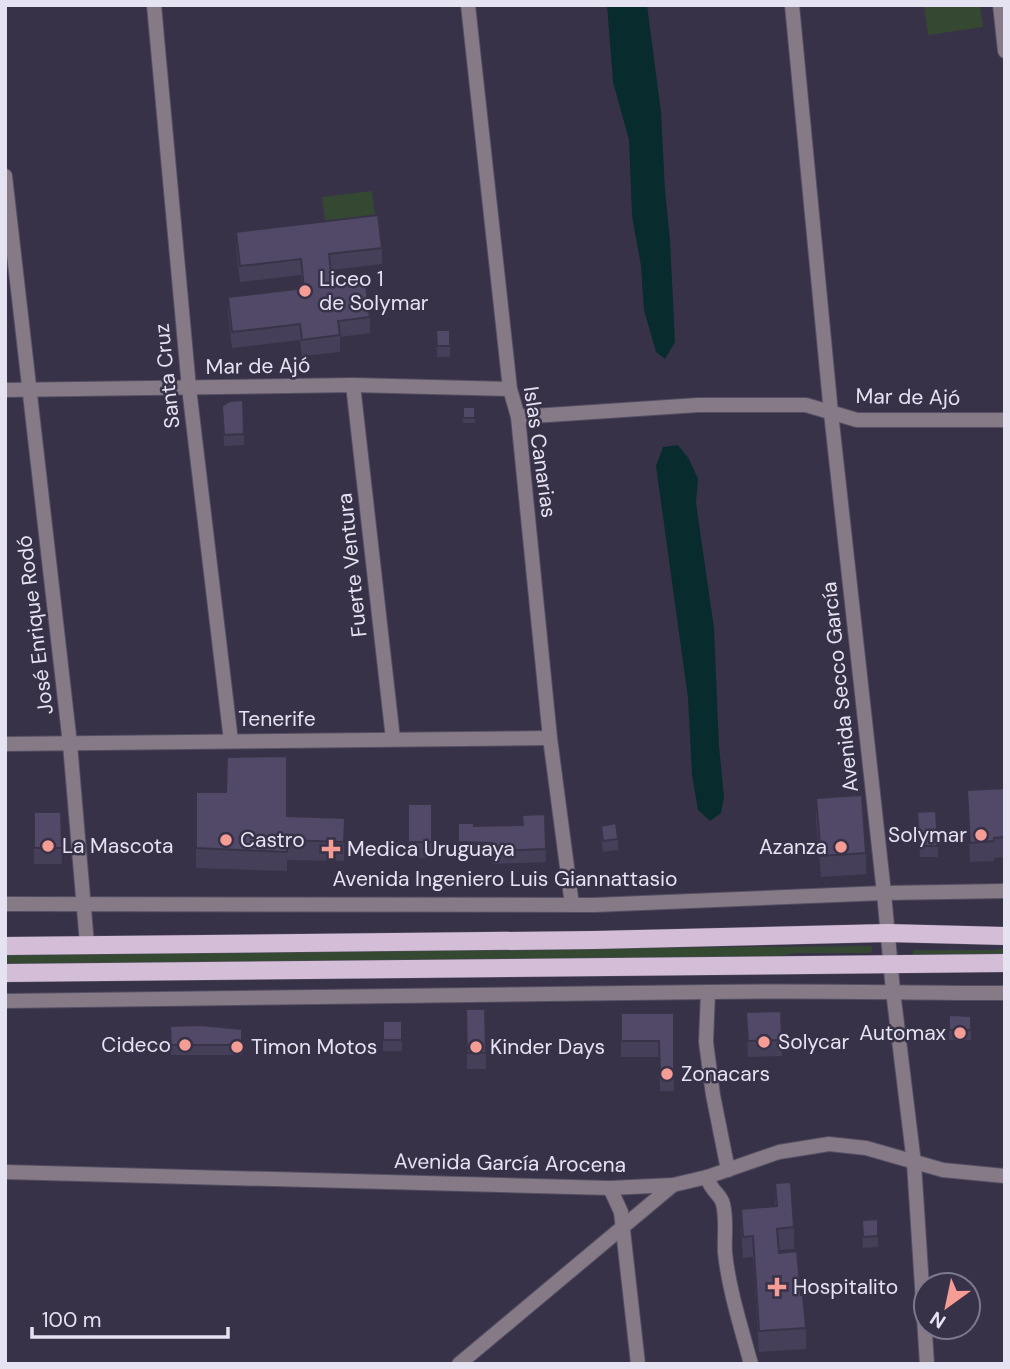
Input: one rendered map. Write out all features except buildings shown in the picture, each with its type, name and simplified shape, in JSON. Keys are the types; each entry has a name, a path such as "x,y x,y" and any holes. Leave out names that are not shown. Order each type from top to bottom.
{"main road":[{"path":"5,946 887,933 1005,936"},
{"path":"5,973 1005,963"}],"street":[{"name":"Santa Cruz","path":"154,5 189,388 231,741"},
{"name":"Islas Canarias","path":"468,5 510,388 518,416 550,737 572,905"},
{"name":"Avenida Secco García","path":"792,5 831,413 884,893 892,991 914,1163 927,1364"},
{"path":"1000,5 1005,51"},
{"name":"José Enrique Rodó","path":"5,176 70,744 87,944"},
{"name":"Mar de Ajó","path":"5,390 353,385 510,388"},
{"name":"Fuerte Ventura","path":"353,385 393,740"},
{"name":"Mar de Ajó","path":"518,416 698,405 806,405 858,419 1005,419"},
{"name":"Tenerife","path":"5,744 550,737"},
{"name":"Avenida Ingeniero Luis Giannattasio","path":"5,904 83,902 572,905 1005,891"},
{"path":"708,992 706,1042 728,1170"},
{"path":"5,1000 708,992 1005,993"},
{"name":"Avenida García Arocena","path":"5,1172 610,1188 673,1185 707,1177 779,1152 829,1144 866,1148 943,1170 1005,1176"},
{"path":"707,1177 710,1190 720,1197 723,1205 725,1254 751,1364"},
{"path":"459,1364 673,1185"},
{"path":"610,1188 619,1205 624,1226 638,1364"}],"shaded area":[{"path":"607,5 647,5 661,112 670,240 675,342 665,359 656,352 644,310 641,266 632,216 629,140 613,82"},
{"path":"924,5 980,5 983,27 928,35"},
{"path":"372,191 376,222 326,228 322,197"},
{"path":"678,445 689,459 698,479 696,503 714,628 724,797 721,813 710,821 698,810 692,775 688,698 656,466 663,447"},
{"path":"871,946 873,950 870,953 795,953 765,959 5,964 5,953"},
{"path":"1005,948 1005,955 913,956 913,950"}],"place":[{"name":"Liceo 1 de Solymar","path":"305,291"},
{"name":"Solymar","path":"981,835"},
{"name":"Castro","path":"226,840"},
{"name":"La Mascota","path":"48,846"},
{"name":"Azanza","path":"841,847"},
{"name":"Medica Uruguaya","path":"331,849"},
{"name":"Automax","path":"960,1033"},
{"name":"Solycar","path":"764,1042"},
{"name":"Cideco","path":"185,1045"},
{"name":"Timon Motos","path":"237,1047"},
{"name":"Kinder Days","path":"476,1047"},
{"name":"Zonacars","path":"667,1074"},
{"name":"Hospitalito","path":"777,1287"}]}
